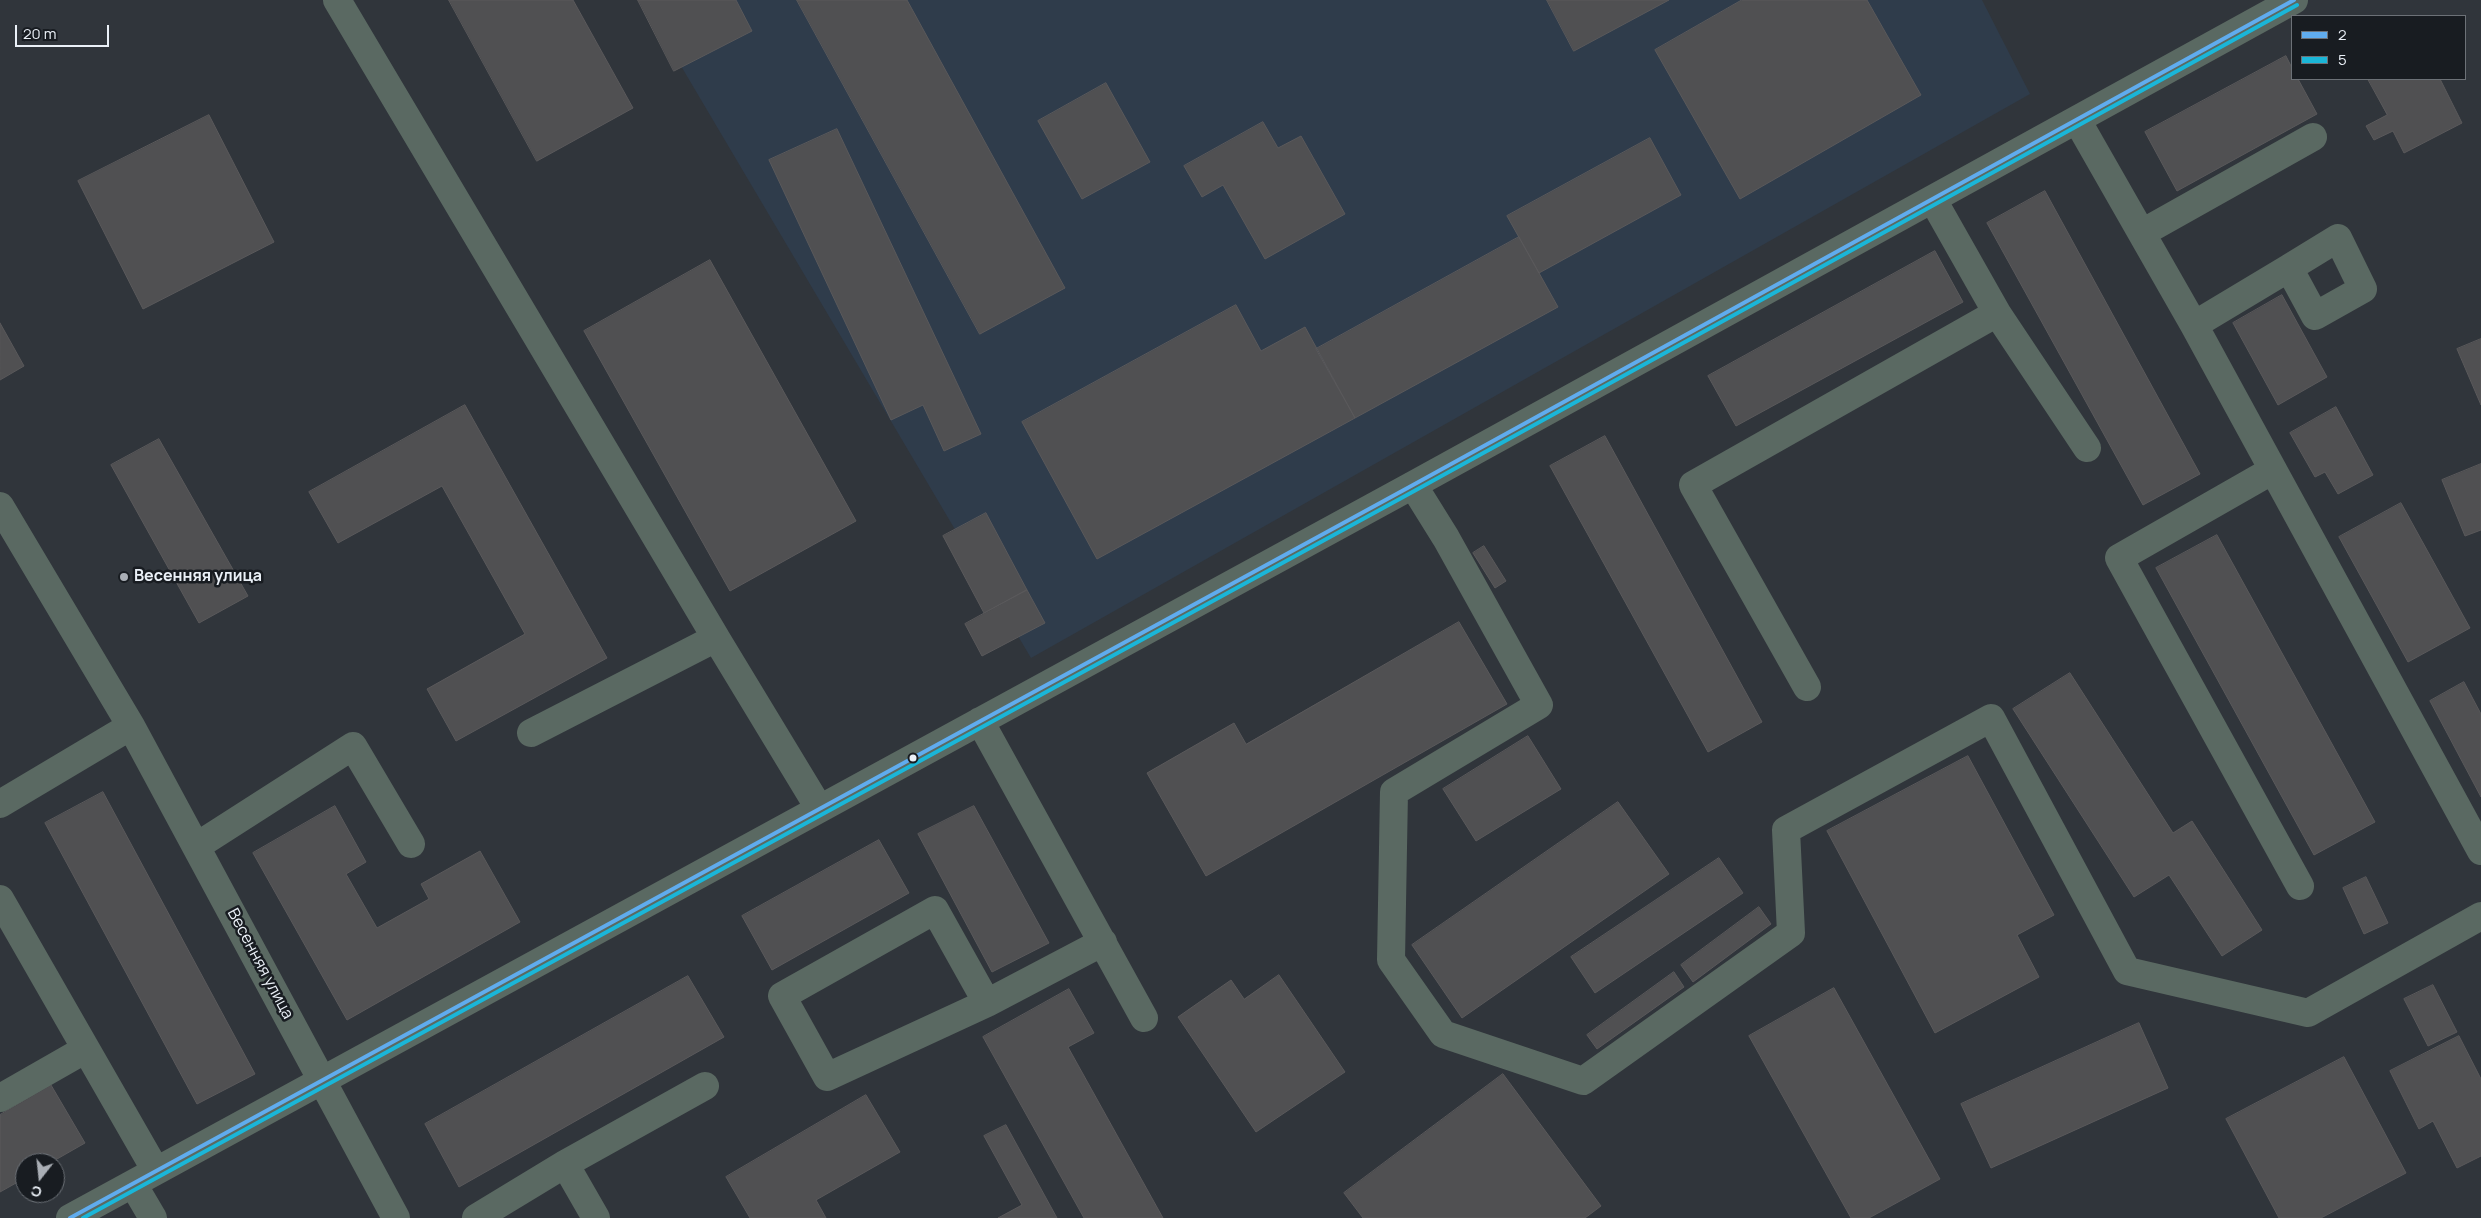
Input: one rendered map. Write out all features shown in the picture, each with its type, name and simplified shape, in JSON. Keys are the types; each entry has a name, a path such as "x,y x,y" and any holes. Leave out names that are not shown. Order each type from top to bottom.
{"street":[{"path":"337,0 819,808"},
{"path":"70,1218 1413,485 2294,0"},
{"path":"2077,120 2194,326 2481,851"},
{"path":"2142,233 2313,137"},
{"path":"1933,200 1997,313 2088,448"},
{"path":"2194,326 2289,268"},
{"path":"1807,687 1694,485 1997,313"},
{"path":"2273,470 2119,558 2300,886"},
{"path":"1413,485 1446,538 1539,705 1394,792 1391,960 1443,1034 1583,1081 1790,933 1786,830 1991,718 2126,971 2308,1013 2481,916"},
{"name":"Весенняя улица","path":"0,506 130,726 197,846 396,1218"},
{"path":"531,733 716,638"},
{"path":"980,721 1144,1018"},
{"path":"0,804 130,726"},
{"path":"197,846 353,746 411,844"},
{"path":"0,898 86,1049 144,1177 154,1218"},
{"path":"987,1003 935,910 782,996 827,1077 987,1003 1103,942"},
{"path":"0,1098 86,1049"},
{"path":"476,1218 565,1164 705,1086"},
{"path":"565,1164 596,1218"}],"shaded area":[{"path":"642,0 1982,0 2030,94 1031,658"}],"building":[{"path":"449,0 573,0 633,108 537,161"},
{"path":"638,0 736,0 752,31 674,71"},
{"path":"797,0 907,0 1065,288 980,334"},
{"path":"1547,0 1669,0 1574,51"},
{"path":"1742,0 1867,0 1921,95 1740,199 1655,50"},
{"path":"2286,56 2291,66 2291,80 2299,80 2317,114 2177,191 2145,132"},
{"path":"2369,80 2440,80 2462,123 2404,153 2393,131 2374,140 2366,126 2387,115"},
{"path":"1106,83 1150,162 1082,199 1038,121"},
{"path":"209,115 274,242 143,309 78,181"},
{"path":"1263,122 1278,148 1301,136 1345,214 1265,259 1223,185 1202,197 1184,166"},
{"path":"837,129 981,434 944,451 923,405 891,420 769,160"},
{"path":"1650,138 1681,195 1539,273 1507,216"},
{"path":"2045,191 2200,474 2143,505 1987,223"},
{"path":"1519,237 1558,307 1355,418 1316,349"},
{"path":"1935,251 1963,302 1736,426 1708,376"},
{"path":"710,260 856,521 730,591 584,331"},
{"path":"2282,295 2327,377 2278,405 2233,323"},
{"path":"1236,305 1261,351 1305,327 1355,418 1097,559 1022,422"},
{"path":"0,323 24,366 0,380"},
{"path":"2481,339 2481,405 2457,349"},
{"path":"465,405 607,658 456,741 427,689 525,634 442,486 338,543 309,492"},
{"path":"2336,407 2373,475 2338,494 2325,472 2315,477 2290,433"},
{"path":"1605,436 1762,722 1708,752 1550,466"},
{"path":"159,439 248,596 199,623 111,465"},
{"path":"2481,464 2481,530 2465,536 2442,480"},
{"path":"2401,503 2470,628 2408,662 2339,537"},
{"path":"986,513 1027,590 984,613 943,536"},
{"path":"2217,535 2375,822 2314,855 2156,568"},
{"path":"1484,546 1506,581 1495,588 1473,553"},
{"path":"1027,590 1045,623 982,656 965,624"},
{"path":"1459,622 1507,704 1206,876 1147,773 1234,723 1246,744"},
{"path":"2070,673 2173,833 2192,821 2262,930 2222,956 2169,875 2134,897 2013,709"},
{"path":"2464,682 2481,714 2481,797 2430,701"},
{"path":"1528,736 1561,789 1476,841 1443,789"},
{"path":"1968,756 2054,915 2017,935 2039,977 1935,1033 1827,831"},
{"path":"103,792 255,1074 197,1104 45,823"},
{"path":"1618,802 1669,874 1462,1018 1412,945"},
{"path":"335,806 366,862 346,874 377,928 429,899 421,884 480,851 520,922 347,1020 253,853"},
{"path":"974,806 1049,943 992,972 918,834"},
{"path":"879,840 909,893 772,970 742,916"},
{"path":"1719,858 1743,893 1595,993 1571,957"},
{"path":"2366,877 2388,923 2364,934 2343,888"},
{"path":"1759,907 1771,924 1693,982 1681,965"},
{"path":"1674,972 1684,987 1597,1049 1587,1035"},
{"path":"1279,975 1345,1072 1256,1132 1178,1017 1231,980 1244,999"},
{"path":"688,976 724,1037 459,1187 425,1124"},
{"path":"2433,985 2457,1032 2428,1046 2404,999"},
{"path":"1834,988 1940,1179 1869,1218 1851,1218 1749,1036"},
{"path":"1069,989 1094,1033 1068,1047 1163,1218 1084,1218 983,1037"},
{"path":"2139,1023 2168,1088 1991,1168 1961,1104"},
{"path":"2459,1036 2481,1079 2481,1156 2457,1168 2433,1121 2419,1129 2390,1071"},
{"path":"2344,1057 2406,1173 2321,1218 2279,1218 2226,1119"},
{"path":"1503,1074 1601,1206 1585,1218 1363,1218 1344,1193"},
{"path":"51,1085 85,1143 65,1154 15,1153 15,1184 0,1192 0,1115"},
{"path":"866,1095 900,1152 816,1200 826,1218 750,1218 726,1177"},
{"path":"1006,1125 1057,1218 998,1218 1022,1205 984,1136"}],"transit line":[{"name":"2","path":"70,1218 1413,485 2294,0"},
{"name":"5","path":"83,1218 1416,490 2297,5"}],"place":[{"name":"Весенняя улица","path":"124,577"}]}
